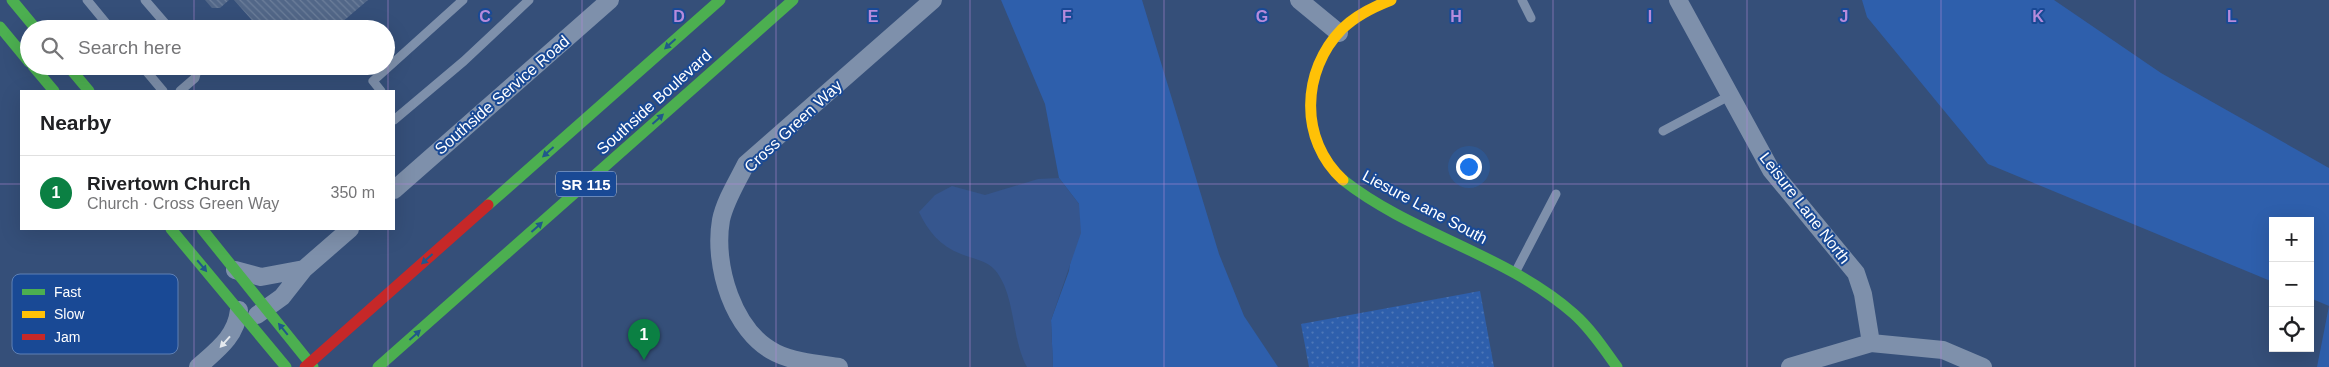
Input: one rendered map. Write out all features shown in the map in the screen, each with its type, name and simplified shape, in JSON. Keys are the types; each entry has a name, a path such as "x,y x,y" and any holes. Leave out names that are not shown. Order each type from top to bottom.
{"main road":[{"path":"12,0 29,20"},
{"name":"Southside Boulevard","path":"309,366 720,0"},
{"name":"Southside Boulevard","path":"378,367 793,0"},
{"path":"1339,32 1357,16 1391,0"},
{"path":"691,8 692,24"},
{"path":"0,27 20,51"},
{"name":"Liesure Lane South","path":"1339,32 1322,56 1312,78 1308,100 1311,123 1320,152 1334,171 1353,188 1373,201 1515,273 1544,291 1574,314 1593,334 1617,367"},
{"path":"41,75 53,90"},
{"path":"76,75 88,90"},
{"path":"172,230 286,367"},
{"path":"203,230 266,308 309,366"}],"street":[{"name":"Southside Service Road","path":"395,189 610,0"},
{"name":"Cross Green Way","path":"839,367 814,364 776,353 755,337 739,316 726,287 720,257 721,220 733,189 746,164 933,0"},
{"path":"1299,0 1339,32"},
{"name":"Leisure Lane North","path":"1678,0 1771,170 1856,273 1863,294 1871,343"},
{"path":"198,367 226,342 244,316 266,308 282,297 304,270 349,230"},
{"path":"235,270 261,277 304,270"},
{"path":"1790,367 1871,343 1943,350 1983,367"}],"lane":[{"path":"87,0 104,20"},
{"path":"146,0 163,20"},
{"path":"395,61 463,0"},
{"path":"397,118 464,61 528,0"},
{"path":"1522,0 1531,18"},
{"path":"150,75 162,90"},
{"path":"181,90 195,78 196,75"},
{"path":"380,75 373,81 380,90"},
{"path":"1662,131 1729,96"},
{"path":"1515,273 1556,194"}],"shaded area":[{"path":"1001,0 1142,0 1219,254 1244,316 1278,367 1053,367 1051,320 1069,271 1079,204 1059,178 1045,104"},
{"path":"1862,0 2054,0 2161,73 2329,168 2329,306 2314,300 2314,217 2269,217 2269,280 1988,164 1867,17"},
{"path":"1059,178 1079,204 1081,233 1051,320 1053,367 1027,367 1018,343 1007,292 1002,280 992,267 984,262 947,247 931,232 919,212 935,195 952,186 985,195 1038,179"},
{"path":"1480,291 1494,367 1309,367 1301,324"},
{"path":"2329,306 2329,367 2317,367"}],"building":[{"path":"205,0 229,0 220,8 212,8"},
{"path":"234,0 368,0 345,20 252,20"}],"traffic: fast":[{"path":"12,0 29,20"},
{"path":"488,205 720,0"},
{"path":"378,367 793,0"},
{"path":"0,27 20,51"},
{"path":"41,75 53,90"},
{"path":"76,75 88,90"},
{"path":"1343,180 1399,216 1519,275 1547,293 1586,326 1617,367"},
{"path":"172,230 286,367"},
{"path":"203,230 313,367"}],"traffic: slow":[{"path":"1343,180 1329,164 1319,145 1313,126 1311,105 1313,85 1319,65 1328,46 1342,29 1365,12 1391,0"}],"traffic: jam":[{"path":"305,367 488,205"}],"place":[{"name":"Rivertown Church","path":"644,360"}]}
